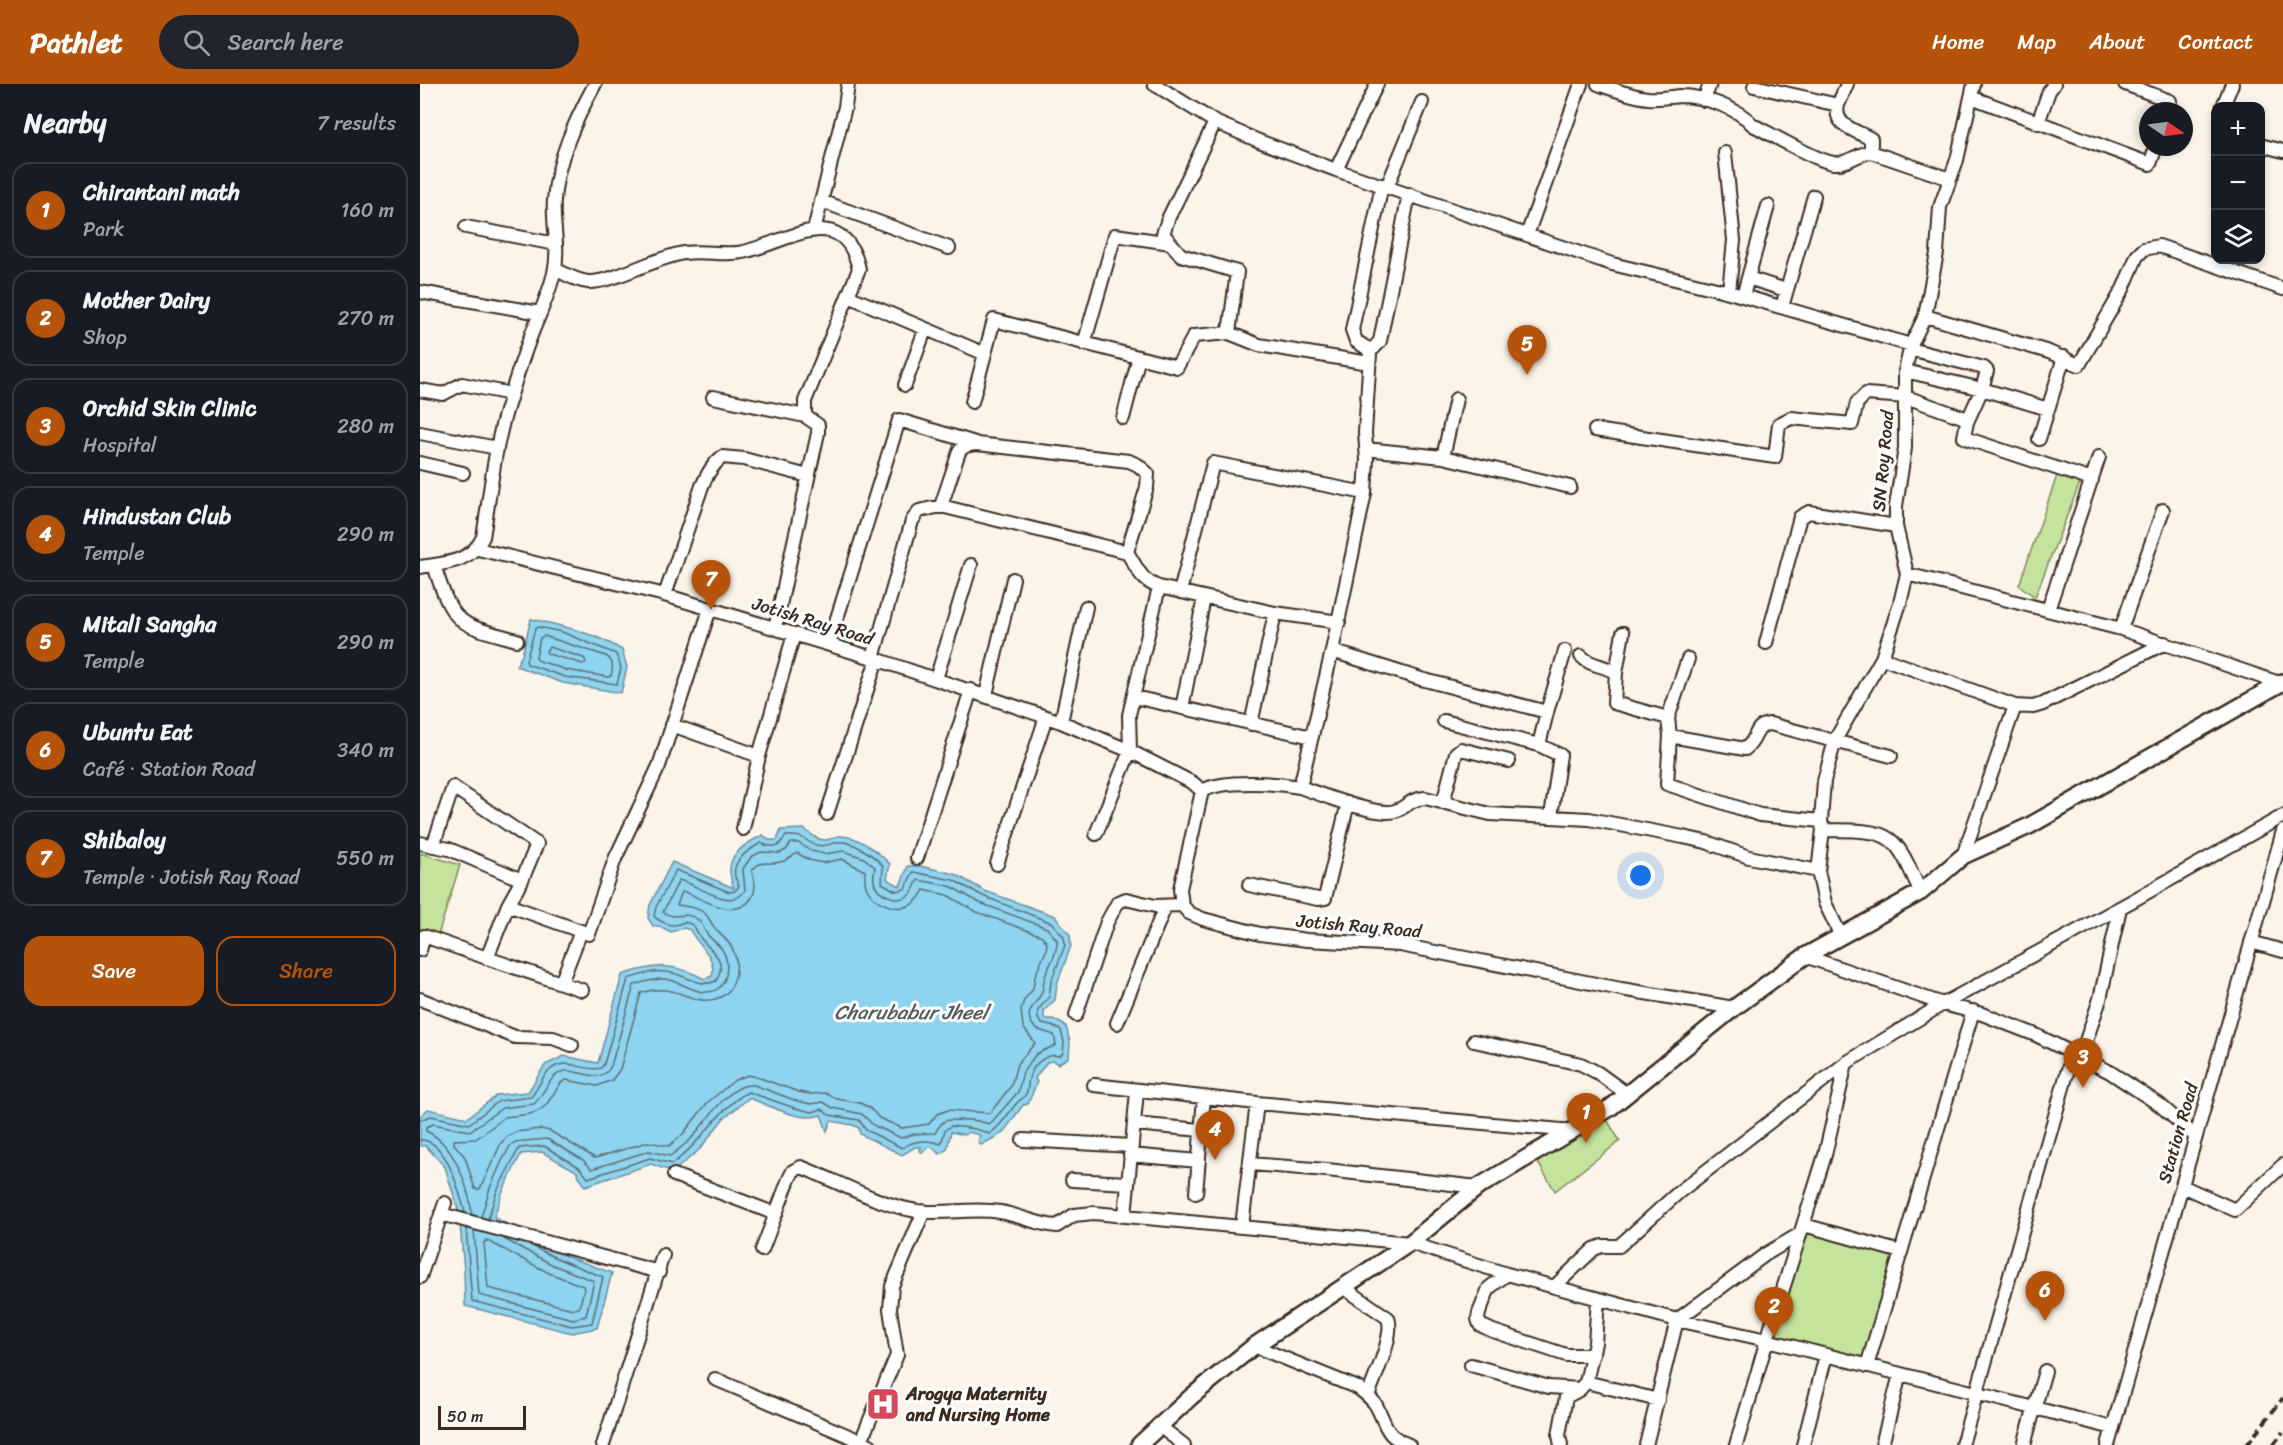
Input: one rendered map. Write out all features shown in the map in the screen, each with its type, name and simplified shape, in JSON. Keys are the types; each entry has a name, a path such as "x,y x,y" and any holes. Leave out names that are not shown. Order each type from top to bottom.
{"main road":[{"path":"1139,1445 1158,1425 1254,1346 1410,1242 1478,1187 1518,1161 1573,1131 1627,1094 1734,1008 1805,956 1921,892 1963,856 2029,826 2281,682"}],"street":[{"path":"420,567 466,557 478,549 483,537 497,448 511,394 555,269 554,199 557,180 569,135 595,84"},
{"path":"814,230 848,84"},
{"path":"1154,84 1215,122 1336,170 1409,195 1612,264 1729,292 1984,368 1987,376 1967,422 1964,437 2092,480"},
{"path":"1336,170 1377,84"},
{"path":"1527,235 1581,84"},
{"path":"1598,84 1622,93 1646,98 1682,96 1726,107 1746,117 1752,125 1827,162 1844,162 1871,152 1950,179"},
{"path":"1704,100 1710,84"},
{"path":"1847,84 1836,114 1840,122 1872,139 1871,152"},
{"name":"SN Roy Road","path":"1841,936 1825,903 1818,871 1824,781 1835,740 1882,658 1907,574 1896,526 1896,506 1905,448 1905,371 1910,347 1925,316 1937,254 1940,207 1957,160 1974,84"},
{"path":"2038,123 2049,91 2054,84"},
{"path":"2125,84 2170,102"},
{"path":"2225,102 2232,84"},
{"path":"1754,87 1838,105"},
{"path":"1971,97 2150,164 2153,156"},
{"path":"1300,787 1339,622 1365,493 1370,354 1368,349 1356,341 1352,330 1384,186 1422,102"},
{"path":"1215,122 1163,234 1181,255 1238,272 1228,333"},
{"path":"2265,146 2283,151"},
{"path":"1725,153 1734,240 1729,292"},
{"path":"1368,349 1374,348 1380,341 1409,195"},
{"path":"1782,307 1814,196"},
{"path":"821,201 949,249"},
{"path":"1743,296 1768,206"},
{"path":"466,227 556,244"},
{"path":"555,269 578,280 600,281 687,252 733,254 746,252 798,232 814,230 839,234 849,242 857,258 859,269 805,401 805,416"},
{"path":"1084,344 1115,235 1172,243"},
{"path":"1925,316 2064,357 2079,365 2123,289 2137,256 2144,249 2159,246 2283,289"},
{"path":"1748,278 1786,290"},
{"path":"420,292 540,313"},
{"path":"848,296 983,353"},
{"path":"972,402 983,353 994,320 1177,367 1194,336 1228,333 1259,345 1369,363"},
{"path":"905,385 925,330"},
{"path":"1124,418 1140,357"},
{"path":"2039,439 2064,357"},
{"path":"1905,371 1982,389 2048,409"},
{"path":"420,390 443,394 462,384 511,394"},
{"path":"1595,430 1775,457 1779,424 1791,418 1852,424 1857,403 1866,394 1906,397 1960,416 1967,422"},
{"path":"714,397 805,416 818,424 819,433 775,628"},
{"path":"1443,457 1456,399"},
{"path":"829,644 899,420 977,444 1129,461 1144,469 1148,474 1147,487 1127,552 1141,578 1149,584 1204,598 1275,613 1339,622"},
{"path":"420,433 497,448"},
{"path":"941,506 961,447 977,444"},
{"path":"1366,449 1443,457 1570,487"},
{"path":"665,595 702,486 709,470 717,461 722,457 744,459 808,477"},
{"path":"2048,610 2099,457"},
{"path":"420,463 463,473"},
{"path":"1180,592 1213,463 1365,493"},
{"path":"827,814 875,658 912,521 919,511 941,506 1127,552"},
{"path":"2121,629 2163,510"},
{"path":"1766,643 1800,516 1809,512 1896,526"},
{"name":"Jotish Ray Road","path":"478,549 665,595 875,658 986,695 1061,722 1130,751 1193,783 1202,791"},
{"path":"434,565 443,593 455,616 476,629 517,640"},
{"path":"936,679 971,565"},
{"path":"1907,574 2121,629 2281,682"},
{"path":"986,695 1013,579"},
{"path":"1096,834 1130,751 1128,728 1159,587"},
{"path":"1182,708 1204,598"},
{"path":"1061,722 1086,607"},
{"path":"508,905 589,934 615,859 659,766 710,609"},
{"path":"1251,723 1275,613"},
{"path":"1623,633 1616,673 1614,703 1668,718"},
{"path":"743,829 759,756 794,634"},
{"path":"1882,658 2016,706 2032,707 2043,704 2165,643"},
{"path":"1332,651 1421,680 1547,712"},
{"path":"1539,746 1564,651"},
{"path":"1581,656 1587,662 1609,668 1616,673"},
{"path":"1688,659 1668,718 1670,736 1667,784 1760,815 1876,833 1889,839 1899,850 1921,892"},
{"path":"917,858 971,690"},
{"path":"1134,697 1312,737"},
{"path":"1963,856 2016,706"},
{"path":"997,864 1046,717"},
{"path":"1444,721 1539,746 1560,755 1551,816"},
{"path":"1670,736 1745,749 1754,743 1758,729 1763,724 1770,724 1891,756"},
{"path":"672,725 759,756"},
{"path":"1443,803 1456,753 1461,749 1509,761"},
{"path":"1076,1015 1107,922 1118,902 1126,899 1155,906 1182,905 1180,889 1202,791 1208,788 1235,784 1275,783 1300,787 1348,803 1386,812 1396,811 1414,799 1425,798 1496,814 1589,819 1706,842 1749,857 1818,871"},
{"path":"433,846 453,787 537,844 522,880 508,905 487,958"},
{"path":"1249,885 1325,898 1348,803"},
{"path":"1554,1287 1594,1249 1602,1246 1619,1246 1679,1192 1846,1063 1943,1004 2283,816"},
{"name":"Station Road","path":"2108,1445 2282,836"},
{"path":"420,843 449,849 522,880"},
{"name":"Jotish Ray Road","path":"1182,905 1189,913 1203,920 1260,934 1307,940 1400,945 1621,989 1734,1008"},
{"path":"1117,1023 1165,907"},
{"path":"1962,1445 2077,1054 2102,991 2120,908"},
{"path":"561,983 581,931"},
{"path":"420,950 424,936 582,990"},
{"path":"2251,942 2283,951"},
{"path":"1805,956 1943,1004 1972,1011 2036,1035 2110,1072 2160,1105 2196,1137"},
{"path":"420,999 515,1037 553,1038 572,1045"},
{"path":"1867,1366 1972,1011"},
{"path":"1474,1041 1581,1064 1591,1068 1627,1094"},
{"path":"1736,1445 1825,1155 1846,1063"},
{"path":"1094,1086 1137,1092 1573,1131"},
{"path":"1125,1215 1137,1092"},
{"path":"1196,1193 1204,1098"},
{"path":"1242,1226 1257,1103"},
{"path":"1134,1124 1201,1130"},
{"path":"1023,1140 1131,1150 1199,1161"},
{"path":"1250,1164 1478,1187"},
{"path":"2181,1186 2235,1210 2283,1165"},
{"path":"762,1250 793,1171 801,1167 898,1206 924,1211 998,1212 1057,1226 1074,1215 1080,1214 1125,1215 1410,1242 1507,1274 1677,1320 1767,1340 2113,1428"},
{"path":"674,1175 776,1214"},
{"path":"1072,1180 1128,1183"},
{"path":"420,1276 443,1209 659,1272"},
{"path":"715,1379 866,1443 897,1354 890,1309 892,1286 924,1211"},
{"path":"1646,1445 1677,1320 1802,1229 1900,1252"},
{"path":"603,1445 663,1255"},
{"path":"1507,1274 1489,1288 1478,1319 1480,1325 1566,1355 1593,1355"},
{"path":"1343,1287 1388,1318 1390,1323 1388,1340 1368,1396"},
{"path":"1561,1445 1559,1435 1566,1397 1583,1385 1593,1355 1598,1299"},
{"path":"1254,1346 1358,1388 1378,1408 1384,1427 1393,1437 1409,1445"},
{"path":"1803,1445 1826,1355"},
{"path":"1471,1365 1549,1387 1583,1385 1658,1400"},
{"path":"2024,1445 2045,1371"},
{"path":"1882,1445 1900,1374"},
{"path":"1158,1425 1184,1445"}],"green space":[{"path":"2059,470 2081,480 2035,597 2019,585"},
{"path":"420,853 460,865 438,935 420,929"},
{"path":"1601,1110 1620,1141 1555,1191 1535,1158"},
{"path":"1796,1230 1894,1255 1864,1360 1775,1339 1779,1328 1771,1325"}],"water":[{"path":"531,619 590,635 622,650 627,667 621,693 563,683 516,666 522,655"},
{"name":"Charubabur Jheel","path":"804,829 819,839 846,836 867,845 890,864 887,879 900,886 908,866 920,866 955,874 985,891 1055,916 1070,935 1071,946 1057,984 1055,1000 1044,1011 1044,1019 1053,1019 1066,1026 1070,1042 1069,1057 1058,1064 1053,1061 1047,1062 1035,1078 1037,1082 1028,1104 1023,1105 1003,1133 981,1145 978,1143 980,1135 951,1132 947,1149 940,1154 930,1146 922,1152 921,1147 915,1147 902,1155 860,1134 859,1128 853,1125 831,1121 827,1131 821,1115 804,1117 794,1115 749,1098 723,1119 700,1149 673,1172 651,1164 585,1186 576,1171 542,1152 521,1154 502,1193 494,1217 558,1253 612,1273 597,1328 572,1333 465,1306 459,1213 445,1167 426,1146 420,1146 420,1116 428,1109 467,1118 497,1095 528,1092 545,1065 564,1056 598,1063 622,975 664,966 693,973 705,979 712,976 712,962 690,930 684,928 671,932 659,926 653,926 648,918 650,905 672,862 734,888 731,878 731,862 740,849 763,835 769,840 777,840 781,830"}],"railway":[{"path":"2247,1445 2283,1398"},
{"path":"2273,1445 2283,1432"}],"place":[{"name":"Mitali Sangha","path":"1527,375"},
{"name":"Shibaloy","path":"711,610"},
{"name":"Orchid Skin Clinic","path":"2083,1088"},
{"name":"Chirantani math","path":"1586,1143"},
{"name":"Hindustan Club","path":"1215,1160"},
{"name":"Ubuntu Eat","path":"2045,1321"},
{"name":"Mother Dairy","path":"1774,1337"},
{"name":"Arogya Maternity and Nursing Home","path":"883,1404"}]}
